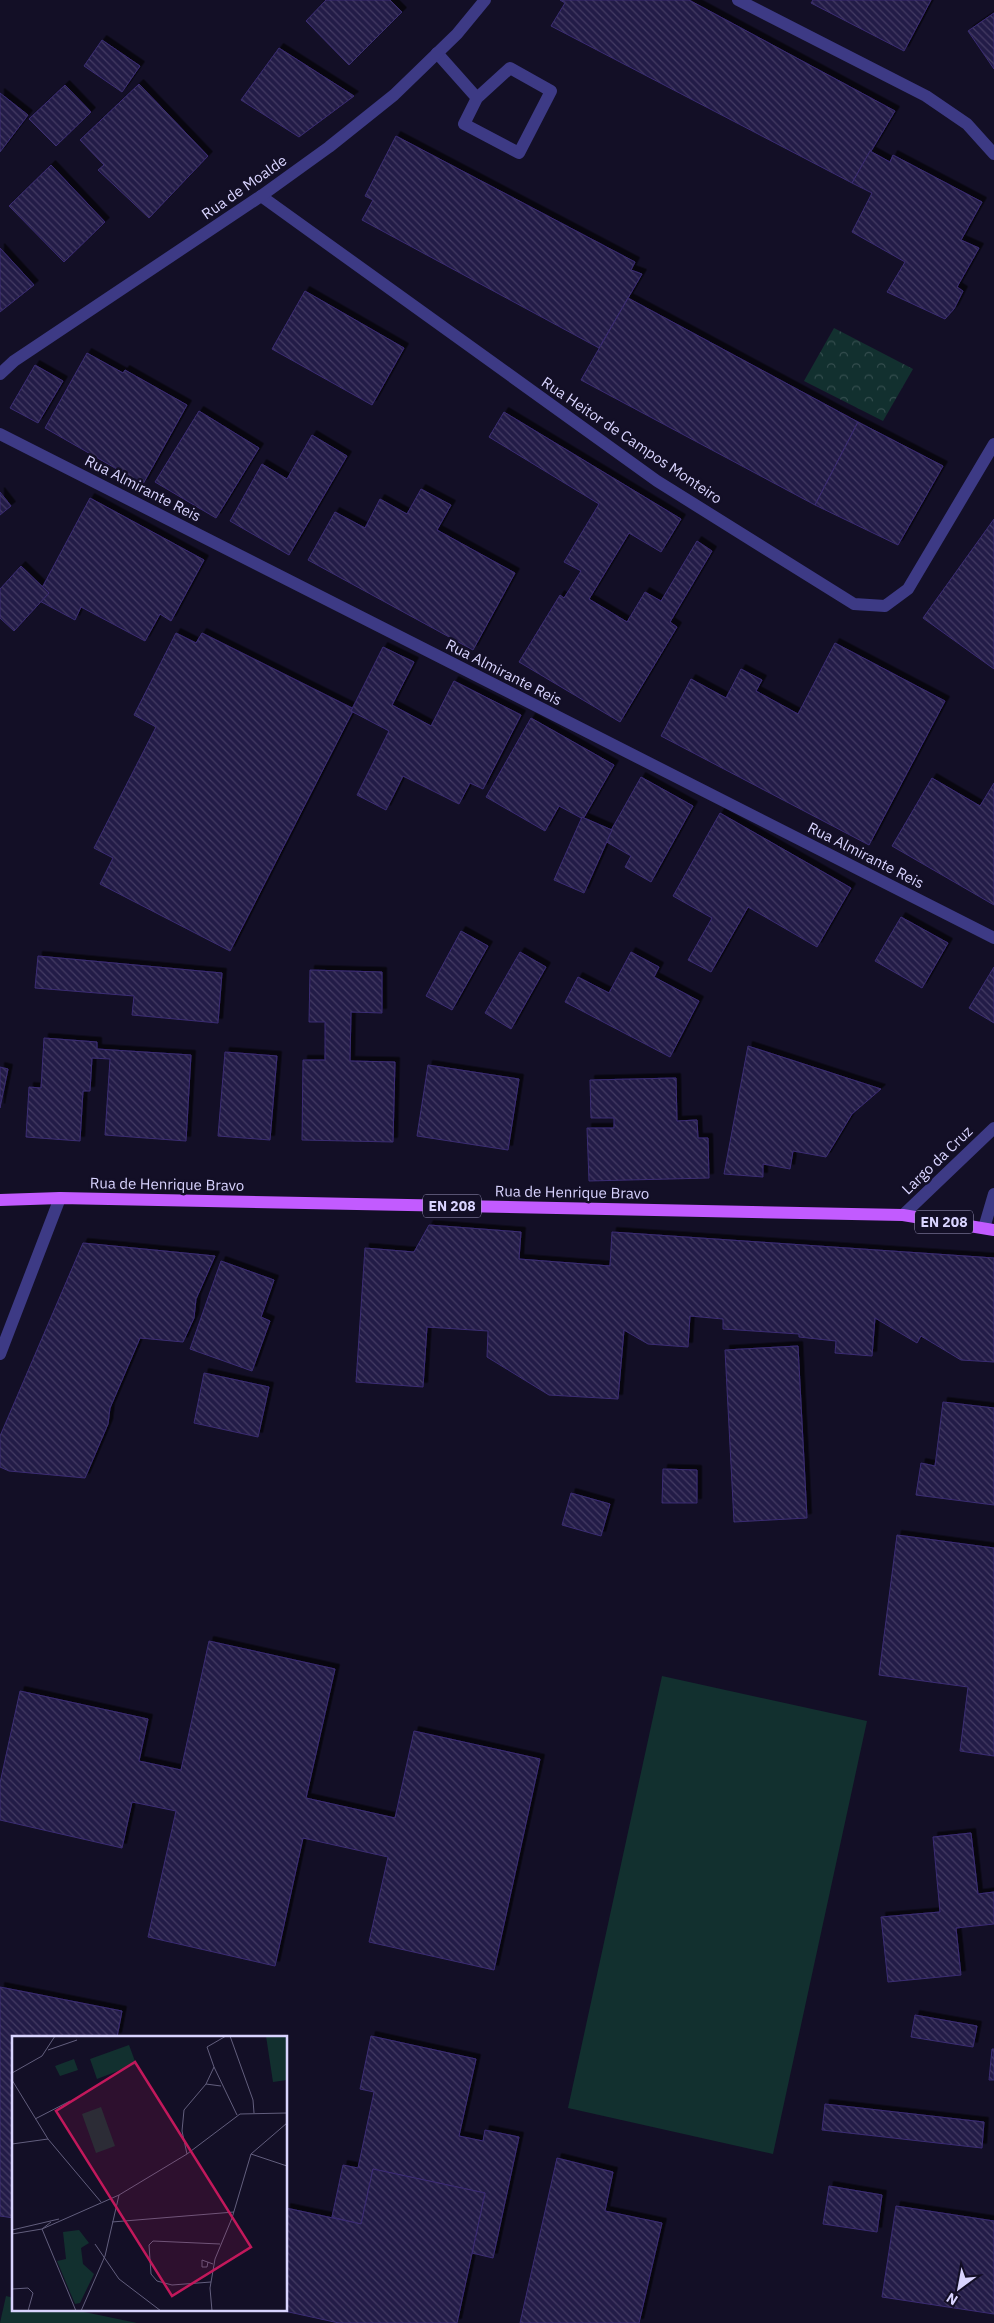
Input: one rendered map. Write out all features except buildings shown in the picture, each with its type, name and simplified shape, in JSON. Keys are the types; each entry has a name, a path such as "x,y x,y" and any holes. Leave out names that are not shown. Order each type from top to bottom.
{"main road":[{"name":"Rua de Henrique Bravo","path":"0,1200 60,1198 903,1215"},
{"name":"EN 208","path":"903,1215 989,1229"}],"street":[{"name":"Rua de Moalde","path":"0,374 14,361 261,196 329,147 394,96 437,53 485,0"},
{"path":"738,0 926,96 968,124 994,154"},
{"path":"437,53 477,98"},
{"path":"510,68 552,91 519,153 464,124 477,98 510,68"},
{"name":"Rua Heitor de Campos Monteiro","path":"261,196 657,481 854,604 885,606 908,589 994,444"},
{"name":"Rua Almirante Reis","path":"0,434 994,938"},
{"name":"Largo da Cruz","path":"903,1215 994,1128"},
{"path":"989,1229 994,1194"},
{"path":"0,1354 60,1198"}],"green space":[{"path":"834,328 913,369 883,421 804,381"},
{"path":"662,1676 867,1721 773,2154 568,2108"},
{"path":"6,2296 12,2298 12,2310 75,2310 137,2323 0,2323"}]}
